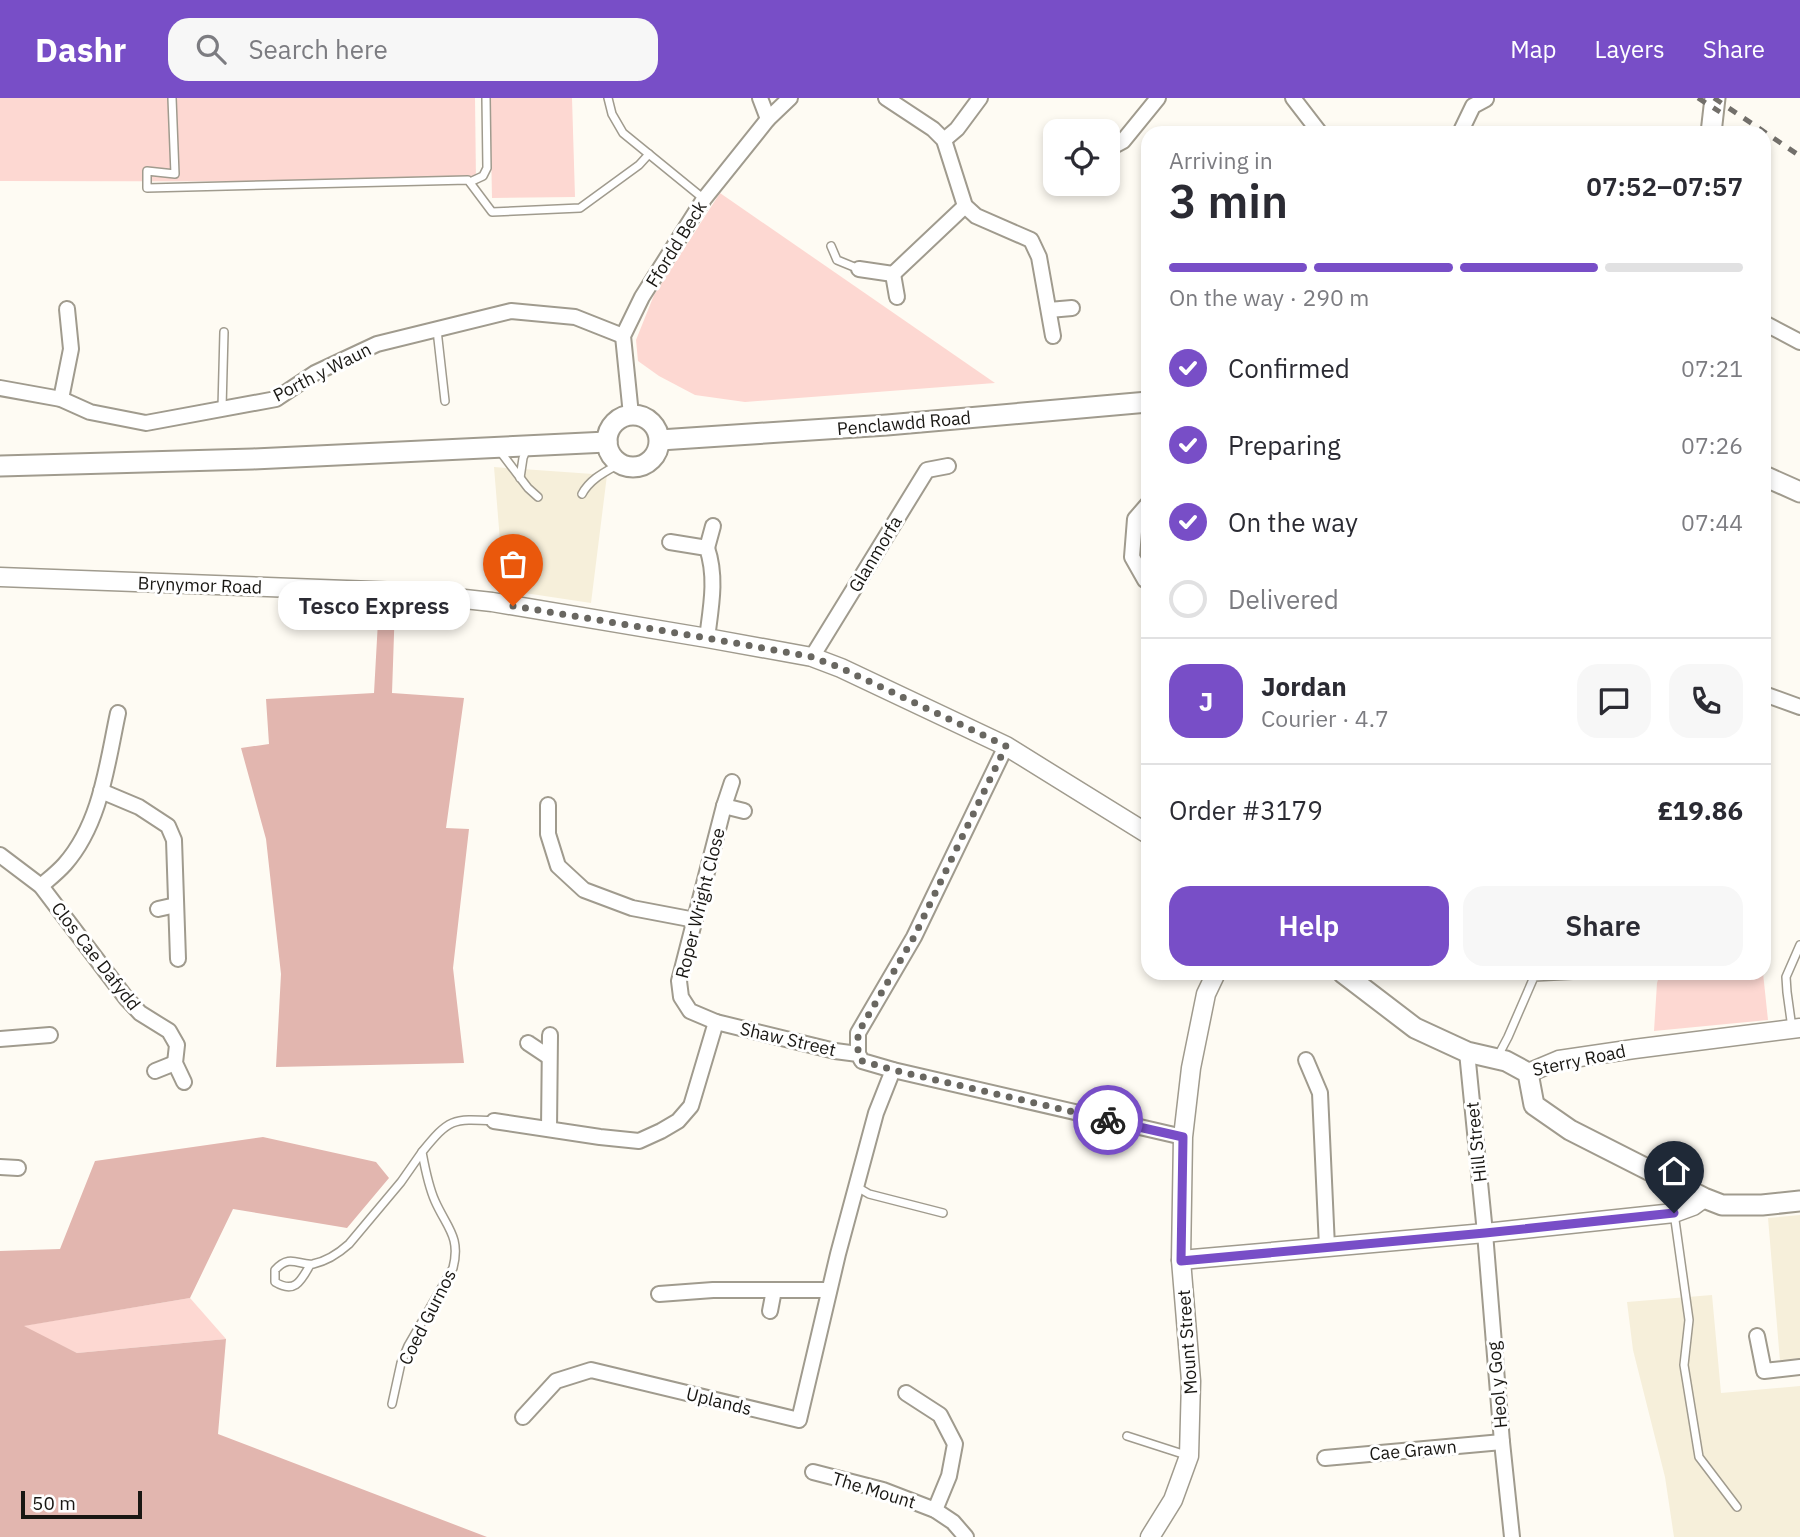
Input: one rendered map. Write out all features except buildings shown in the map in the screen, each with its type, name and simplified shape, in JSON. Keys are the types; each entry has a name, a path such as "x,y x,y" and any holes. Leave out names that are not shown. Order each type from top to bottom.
{"main road":[{"path":"1712,126 1715,98"},
{"name":"Penclawdd Road","path":"660,440 899,424 1141,403"},
{"path":"631,415 647,419 653,424 660,440 656,456 643,466 635,468 619,464 612,458 607,442 611,427 616,421 631,415"},
{"path":"0,466 253,459 607,442"},
{"path":"1771,479 1800,492"},
{"name":"Sterry Road","path":"1352,980 1415,1028 1467,1052 1506,1061 1528,1073"},
{"path":"1528,1073 1534,1105 1570,1130 1704,1198 1722,1205 1800,1201"}],"street":[{"path":"760,98 768,118"},
{"name":"Ffordd Beck","path":"623,336 642,297 704,199 768,118 790,98"},
{"path":"886,98 933,129 944,140 965,206 976,216 1031,240 1039,257 1053,336"},
{"path":"944,140 957,129 980,98"},
{"path":"1120,146 1127,145 1158,98"},
{"path":"1293,98 1315,126"},
{"path":"1463,126 1475,101"},
{"path":"893,274 965,206"},
{"path":"859,269 893,274"},
{"path":"893,274 898,297"},
{"path":"1049,310 1072,308"},
{"path":"61,399 71,349 67,309"},
{"name":"Porth y Waun","path":"0,388 61,399 90,412 146,423 276,399 315,373 377,344 512,311 575,317 623,336"},
{"path":"1771,327 1800,342"},
{"path":"623,336 631,415"},
{"name":"Glanmorfa","path":"812,657 927,470 948,466"},
{"path":"1141,512 1135,519 1132,557 1141,573"},
{"path":"707,638 713,592 712,563 707,548 713,526"},
{"path":"670,542 707,548"},
{"name":"Brynymor Road","path":"0,577 400,592 492,602 812,657 1006,746 1141,830"},
{"path":"1771,697 1800,707"},
{"path":"41,886 65,864 90,827 101,792 118,713"},
{"path":"858,1054 858,1033 914,937 1006,746"},
{"name":"Roper Wright Close","path":"716,1022 690,1012 681,997 679,981 732,782"},
{"path":"101,792 139,807 168,826 174,840 178,958"},
{"path":"548,805 548,834 558,866 584,890 632,908 695,920"},
{"name":"Roper Wright Close","path":"724,806 744,811"},
{"name":"Clos Cae Dafydd","path":"0,855 41,886 140,1013 169,1031 177,1045 175,1063 184,1082"},
{"path":"158,909 176,905"},
{"name":"Mount Street","path":"1150,1537 1173,1500 1189,1456 1191,1381 1181,1261 1183,1137 1191,1068 1206,994 1213,980"},
{"path":"494,1121 639,1141 678,1121 691,1106 716,1022"},
{"name":"Shaw Street","path":"716,1022 835,1051 858,1054 862,1061 893,1070 1183,1137"},
{"name":"Sterry Road","path":"1528,1073 1559,1060 1796,1028"},
{"path":"0,1039 50,1035"},
{"path":"549,1129 550,1035"},
{"path":"528,1043 549,1057"},
{"name":"Hill Street","path":"1467,1052 1485,1233"},
{"path":"1306,1060 1320,1093 1327,1247"},
{"path":"155,1070 175,1063"},
{"name":"Uplands","path":"523,1417 556,1381 591,1370 799,1420 856,1187 876,1113 893,1070"},
{"path":"0,1167 19,1168"},
{"path":"1181,1261 1674,1213 1693,1206 1704,1198"},
{"name":"Heol y Gog","path":"1485,1233 1512,1537"},
{"path":"770,1311 774,1290"},
{"path":"659,1293 829,1290"},
{"path":"1757,1336 1764,1371 1800,1367"},
{"name":"The Mount","path":"906,1394 940,1415 955,1444 949,1476 935,1510"},
{"name":"Cae Grawn","path":"1325,1458 1502,1442"},
{"name":"The Mount","path":"813,1472 883,1490 935,1510 953,1522 966,1537"}],"lane":[{"path":"172,98 175,174 147,172 147,188 468,180 492,212 580,208 639,165 649,154"},
{"path":"470,183 483,176 487,169 486,98"},
{"path":"608,98 612,114 623,133 704,199"},
{"path":"831,246 837,260 859,269"},
{"path":"438,330 445,401"},
{"path":"222,409 224,332"},
{"path":"520,478 527,447"},
{"path":"498,448 538,497"},
{"path":"583,494 586,486 594,479 619,464"},
{"path":"1796,1028 1786,977 1800,945"},
{"path":"1496,1059 1532,980"},
{"path":"310,1265 288,1261 279,1265 275,1270 275,1282 288,1287 298,1284 310,1265 332,1256 349,1244 440,1130 451,1123 466,1119 494,1121"},
{"name":"Coed Gurnos","path":"392,1404 401,1363 408,1346 453,1268 456,1255 456,1243 434,1198 422,1152"},
{"path":"856,1187 869,1194 943,1213"},
{"path":"1674,1213 1689,1320 1684,1365 1699,1457 1737,1507"},
{"path":"1127,1436 1189,1456"}],"shaded area":[{"path":"0,98 475,98 476,182 0,181"},
{"path":"490,98 572,98 575,197 492,198"},
{"path":"720,193 995,383 745,402 695,395 659,376 638,361 636,340 654,295"},
{"path":"494,467 607,475 591,603 504,590"},
{"path":"379,603 395,605 392,693 464,698 446,828 469,829 453,968 464,1063 276,1067 281,974 266,839 241,748 269,744 266,699 374,693"},
{"path":"1658,980 1764,980 1768,1020 1654,1031"},
{"path":"263,1137 376,1162 389,1178 347,1228 233,1209 190,1298 24,1326 77,1353 226,1339 218,1434 487,1537 0,1537 0,1251 60,1249 95,1161"},
{"path":"1800,1215 1800,1360 1780,1361 1768,1218"},
{"path":"1712,1295 1721,1393 1800,1386 1800,1537 1674,1537 1665,1477 1633,1350 1627,1302"},
{"path":"190,1298 226,1339 77,1353 22,1326"}],"railway":[{"path":"1698,98 1720,112"},
{"path":"1714,98 1756,126"},
{"path":"1771,136 1800,156"}],"way so far":[{"path":"513,606 812,657 1006,746 914,937 858,1033 858,1054 862,1061 893,1070 1108,1120"}],"place":[{"name":"Tesco Express","path":"513,606"}],"route":[{"path":"1108,1120 1183,1137 1181,1261 1674,1213"}]}
